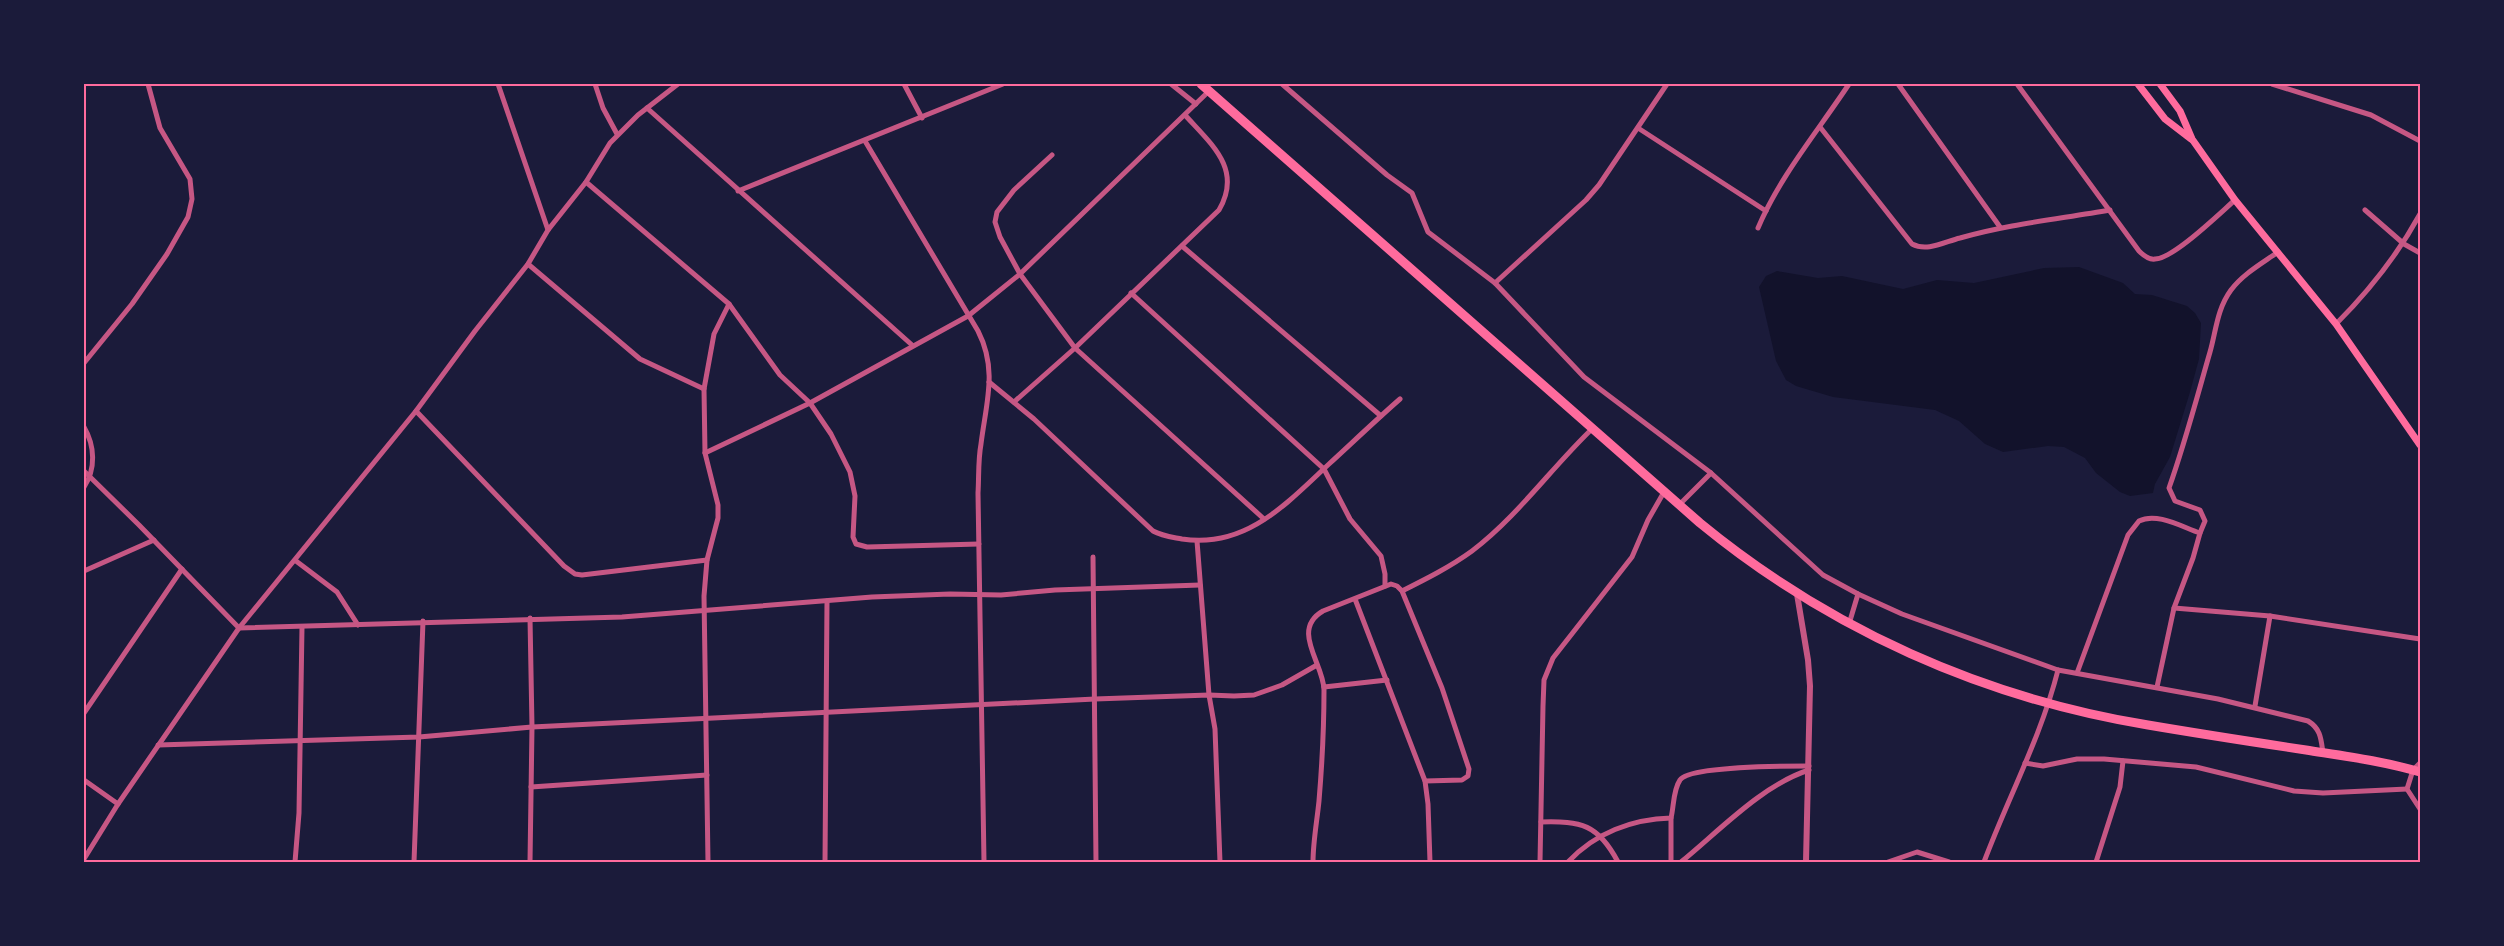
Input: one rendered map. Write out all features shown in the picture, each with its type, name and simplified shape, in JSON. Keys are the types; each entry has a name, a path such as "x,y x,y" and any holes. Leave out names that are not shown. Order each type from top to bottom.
{"highway":[{"path":"1201,84 1455,310 1593,428 1679,505 1746,560 1797,594 1849,624 1946,670 2049,704 2146,725 2323,753 2417,771"}],"main road":[{"path":"2138,84 2165,119 2192,140"},
{"path":"2160,84 2180,110 2192,140 2235,200 2336,324 2420,445"}],"street":[{"path":"84,362 132,304 167,254 188,217 192,200 190,179 160,128 148,84"},
{"path":"498,84 548,230"},
{"path":"595,84 603,108 618,134"},
{"path":"84,859 118,804 239,628 296,561 416,411 475,331 528,264 548,230 586,182 618,134 646,108 678,84"},
{"path":"904,84 922,118"},
{"path":"738,191 1003,84"},
{"path":"1171,84 1196,104"},
{"path":"1282,84 1387,175 1412,193 1425,228 1433,237 1469,261 1495,283 1584,377 1618,405 1661,434 1711,473 1823,575 1858,594 1902,614 2058,670 2255,706 2314,725 2320,734 2323,753"},
{"path":"1495,283 1586,200 1610,170 1667,84"},
{"path":"1758,228 1794,164 1849,84"},
{"path":"1898,84 2000,227"},
{"path":"2017,84 2138,251 2155,260 2162,258 2182,245 2235,200"},
{"path":"2272,84 2371,115 2420,141"},
{"path":"705,452 810,403 912,345 968,316 1020,274 1209,91"},
{"path":"646,108 912,345"},
{"path":"1014,402 1075,348 1219,210 1227,193 1227,180 1223,159 1185,115"},
{"path":"1820,127 1912,244 1917,247 1934,246 2000,227 2110,210"},
{"path":"1638,128 1766,211"},
{"path":"865,141 986,348 990,368 980,446 978,494 984,862"},
{"path":"1052,155 1014,190 997,212 995,222 1000,237 1020,274 1075,348 1264,519"},
{"path":"586,182 729,304 780,375 810,403 831,434 850,472 855,496 853,538 856,544 867,546 979,544"},
{"path":"2365,210 2404,244 2420,253"},
{"path":"2336,324 2369,291 2404,244 2420,214"},
{"path":"1182,246 1382,416"},
{"path":"2157,687 2174,608 2194,558 2205,521 2200,510 2176,501 2171,495 2169,488 2212,347 2216,320 2224,302 2239,281 2278,252"},
{"path":"528,264 640,358 704,389"},
{"path":"1131,293 1324,469 1350,518 1381,556 1385,574 1385,586"},
{"path":"708,862 705,610 707,560 718,518 718,505 705,452 704,389 714,334 729,304"},
{"path":"989,382 1069,450 1153,531 1163,536 1197,541 1242,532 1264,519 1300,493 1400,399"},
{"path":"416,411 564,566 575,574 640,570 707,560"},
{"path":"84,427 89,435 92,455 90,478 84,487"},
{"path":"1401,590 1445,569 1473,550 1498,529 1565,454 1593,428"},
{"path":"84,471 239,628 358,625 423,621 622,617 882,596 980,594 1001,596 1034,591 1200,585"},
{"path":"1679,505 1711,473"},
{"path":"1540,862 1542,706 1544,680 1548,666 1632,556 1648,520 1664,492"},
{"path":"2077,673 2128,535 2135,524 2143,519 2153,518 2175,523 2200,533"},
{"path":"84,572 154,540"},
{"path":"1197,541 1209,695 1215,728 1220,862"},
{"path":"1093,557 1096,862"},
{"path":"296,561 337,592 358,625"},
{"path":"84,713 182,569"},
{"path":"1313,862 1320,785 1324,687 1309,635 1311,621 1324,611 1393,584 1401,590 1438,679 1469,769 1468,776 1462,780 1425,781"},
{"path":"1797,594 1808,660 1810,686 1806,862"},
{"path":"1849,624 1858,594"},
{"path":"1355,599 1425,781 1428,804 1430,862"},
{"path":"825,862 827,601"},
{"path":"2174,608 2270,616 2420,639"},
{"path":"2255,706 2270,616"},
{"path":"530,618 532,727 530,862"},
{"path":"414,862 423,621"},
{"path":"295,862 302,627"},
{"path":"158,746 419,737 532,727 982,704 1254,695 1282,686 1317,665"},
{"path":"1984,862 2010,794 2049,704 2058,670"},
{"path":"1324,687 1387,680"},
{"path":"2025,763 2044,766 2090,758 2214,770 2258,784 2294,791 2323,793 2407,789"},
{"path":"2096,862 2118,794 2122,761"},
{"path":"2407,789 2420,763"},
{"path":"1671,862 1671,818 1678,784 1687,774 1730,768 1809,768"},
{"path":"1681,862 1760,797 1794,775 1809,768"},
{"path":"531,787 707,775"},
{"path":"84,780 118,804"},
{"path":"2407,789 2420,809"},
{"path":"1568,862 1584,847 1600,837 1636,821 1671,818"},
{"path":"1540,822 1579,823 1600,837 1618,862"},
{"path":"1888,862 1917,852 1949,862"}],"shaded area":[{"path":"2079,267 2123,283 2135,294 2152,295 2187,306 2195,313 2201,323 2199,359 2190,392 2170,457 2155,484 2153,493 2130,496 2120,492 2096,473 2085,458 2064,447 2048,446 2003,452 1985,444 1959,421 1935,410 1833,397 1796,386 1786,380 1776,361 1759,287 1766,276 1777,271 1818,278 1842,276 1903,289 1937,280 1974,283 2044,268"}]}
